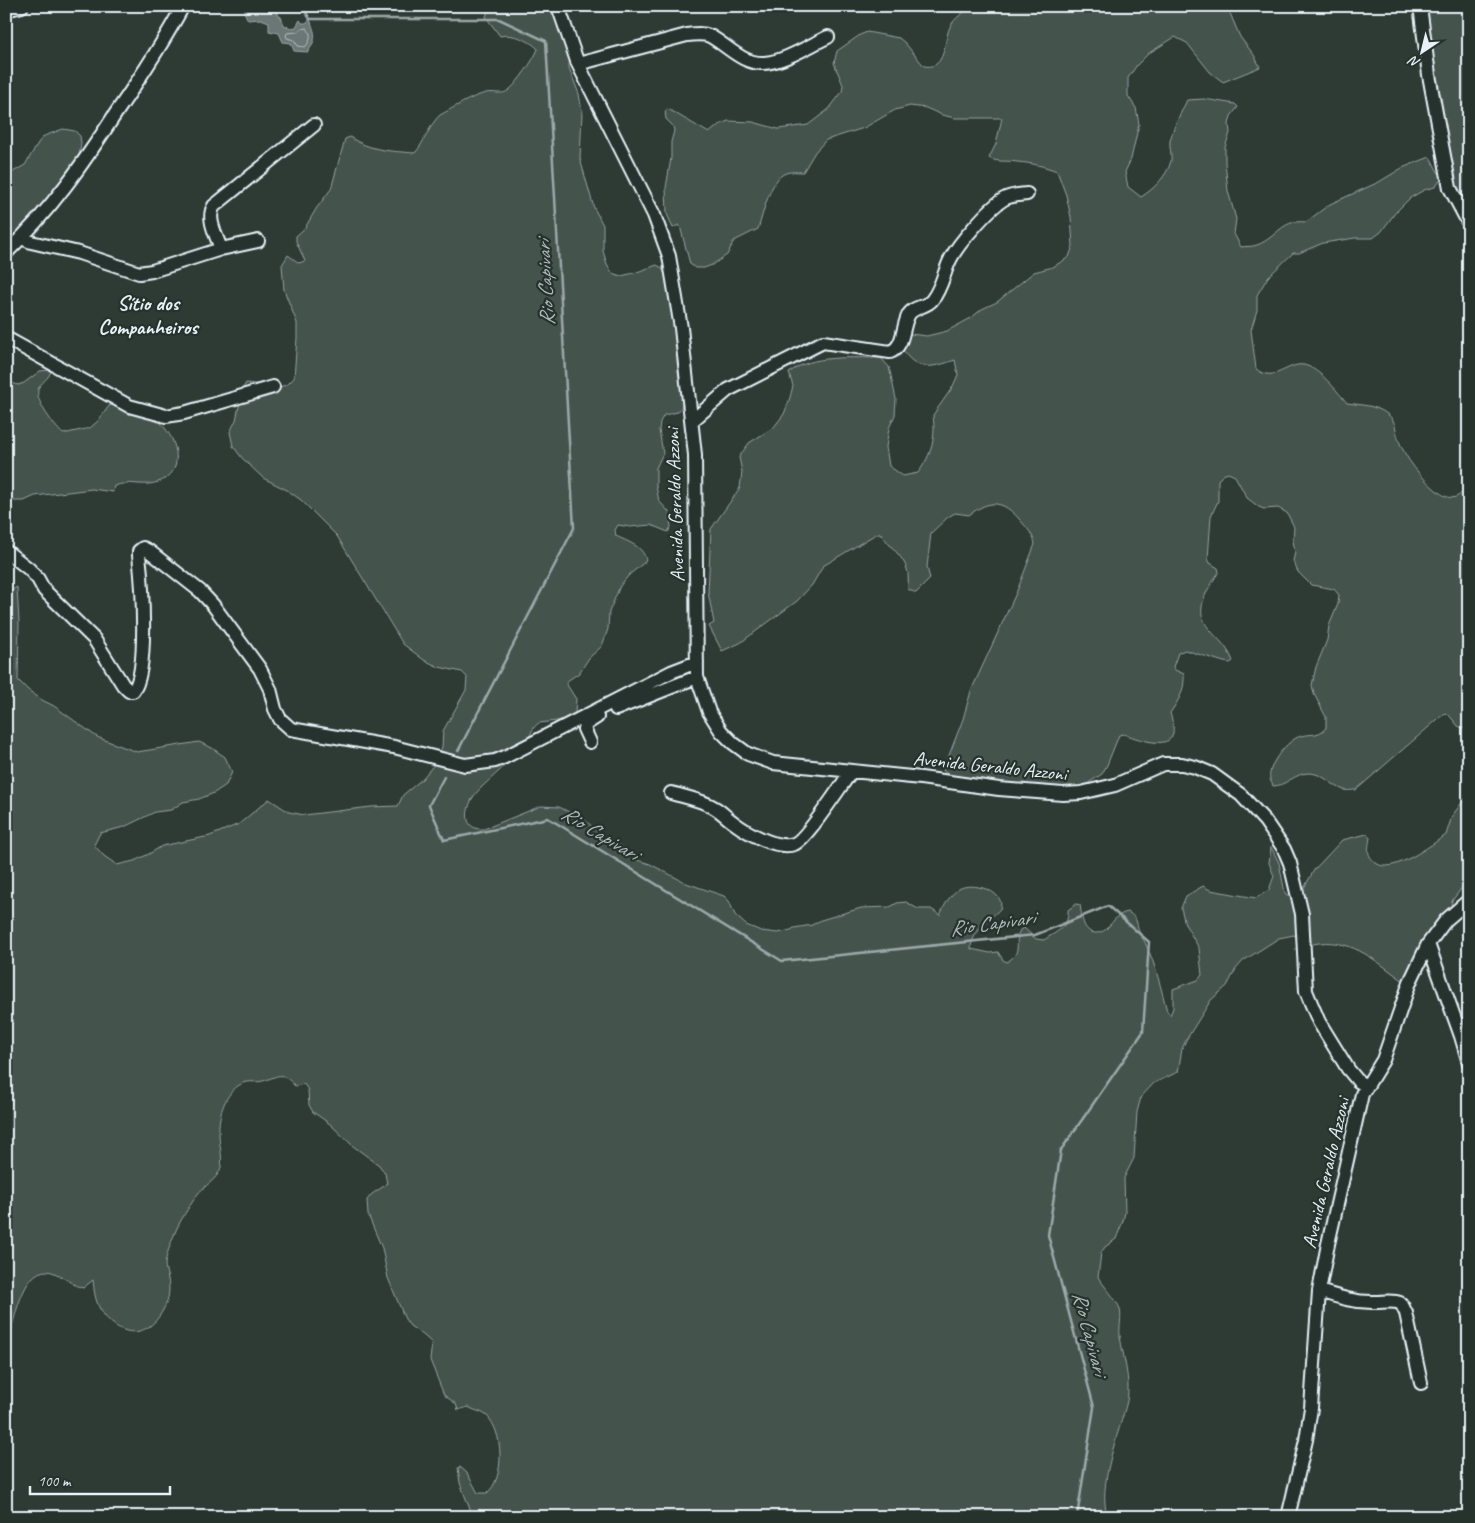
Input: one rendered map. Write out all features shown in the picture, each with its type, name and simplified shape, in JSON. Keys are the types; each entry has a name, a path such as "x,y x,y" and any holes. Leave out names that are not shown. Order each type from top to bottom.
{"street":[{"path":"6,10 22,6"},
{"path":"6,253 22,238 72,179 140,78 183,6"},
{"name":"Avenida Geraldo Azzoni","path":"558,6 578,64 654,215 669,256 681,328 695,455 697,677 709,712 721,731 748,754 773,763 1064,794 1081,793 1115,785 1163,764 1182,764 1212,774 1241,795 1265,820 1284,849 1290,863 1302,914 1306,991 1319,1022 1348,1069 1358,1081 1366,1086 1358,1109 1319,1291 1311,1408 1306,1440 1288,1517"},
{"path":"1420,6 1429,75 1450,188 1469,224"},
{"path":"578,64 699,33 709,36 734,53 750,60 764,63 783,58 828,37"},
{"path":"221,249 211,219 211,211 214,206 314,125"},
{"path":"692,421 728,390 823,342 890,352 896,350 900,345 911,311 932,301 950,258 967,236 1005,198 1027,194"},
{"path":"22,238 31,242 79,253 139,274 221,249 258,242"},
{"path":"6,338 129,406 166,416 184,414 272,387"},
{"path":"6,551 29,569 38,579 44,590 94,639 123,685 129,691 134,691 137,687 142,664 142,584 139,551 143,548 150,551 194,586 213,605 260,669 270,689 275,709 280,719 291,729 394,747 465,765 481,764 505,757 671,672 697,662"},
{"path":"590,742 584,729 591,720 697,677"},
{"path":"671,793 715,808 735,824 771,843 793,845 812,826 851,772"},
{"path":"1366,1086 1383,1060 1410,982 1428,944 1446,920 1469,900"},
{"path":"1428,944 1469,1063"},
{"path":"1319,1291 1350,1300 1398,1302 1406,1313 1421,1383"}],"shaded area":[{"path":"489,6 550,6 554,9 570,46 569,68 579,94 582,112 580,159 594,208 603,225 603,251 607,264 612,273 621,276 657,265 662,268 667,279 687,367 682,406 678,412 664,415 660,422 659,430 663,453 656,468 656,486 659,501 669,512 671,527 668,532 651,525 630,527 618,525 615,530 616,536 639,548 646,561 629,575 620,586 609,612 608,629 602,646 589,658 579,673 567,681 567,685 576,699 575,713 566,720 539,723 535,726 522,747 472,799 467,815 473,827 484,829 541,806 559,807 585,820 599,833 621,846 634,859 650,864 686,883 724,896 729,901 735,915 746,925 761,931 778,933 812,925 821,920 861,908 890,907 897,903 906,902 918,909 931,909 940,915 948,900 956,891 964,887 979,887 993,893 1001,903 1000,909 977,932 971,949 990,953 998,952 1003,960 1007,962 1017,951 1017,939 1020,930 1024,928 1036,939 1044,940 1064,925 1068,916 1068,910 1076,904 1080,905 1085,927 1091,932 1096,933 1105,930 1119,916 1128,912 1136,919 1140,935 1150,953 1167,1011 1170,1015 1173,1008 1173,989 1198,980 1202,975 1199,948 1185,924 1181,908 1186,896 1203,886 1210,890 1256,898 1269,890 1274,876 1269,863 1271,847 1279,863 1287,895 1294,895 1304,888 1314,870 1342,840 1367,834 1370,838 1369,854 1376,863 1383,866 1401,862 1446,835 1452,816 1469,793 1469,878 1452,901 1450,912 1405,982 1365,954 1343,945 1316,943 1296,949 1299,940 1294,935 1279,938 1243,961 1236,969 1227,986 1211,1000 1186,1040 1182,1049 1178,1072 1154,1083 1141,1097 1137,1112 1134,1158 1124,1178 1125,1212 1123,1221 1116,1239 1105,1247 1101,1253 1098,1277 1120,1309 1120,1336 1128,1385 1127,1401 1107,1475 1105,1505 1108,1517 473,1517 460,1483 458,1468 460,1467 467,1473 478,1493 487,1493 497,1477 500,1455 499,1443 492,1422 486,1415 468,1407 458,1410 456,1404 444,1395 430,1360 432,1343 410,1326 405,1319 388,1278 382,1248 368,1215 367,1200 372,1194 387,1184 385,1173 379,1165 313,1112 309,1105 308,1090 304,1084 295,1086 283,1076 277,1076 260,1082 243,1083 235,1088 227,1099 221,1112 219,1126 221,1167 217,1176 197,1195 176,1230 165,1264 169,1294 164,1308 150,1326 133,1332 115,1326 100,1309 94,1291 93,1280 83,1288 52,1272 43,1271 28,1283 18,1305 10,1334 6,1338 6,594 17,587 19,622 18,680 28,690 97,737 137,752 199,742 225,757 232,772 226,785 214,793 199,799 183,802 171,810 155,812 124,827 100,833 94,845 104,856 117,865 134,861 162,846 210,836 239,824 269,799 289,812 304,815 371,807 398,806 403,795 422,779 436,762 442,747 443,731 466,690 467,677 462,672 439,667 424,660 403,644 337,536 301,500 287,490 263,478 242,458 233,446 230,432 236,420 243,388 246,383 280,387 288,384 294,378 297,323 284,290 282,265 288,255 299,263 305,261 296,241 296,236 305,228 331,189 345,139 350,137 365,145 381,150 415,153 440,115 480,95 506,92 525,71 533,58 538,49 530,43 515,36 500,36 486,17"},
{"path":"974,6 1227,6 1240,37 1254,55 1260,67 1223,82 1210,72 1187,43 1175,37 1149,53 1128,78 1128,96 1136,108 1139,124 1131,159 1125,172 1128,187 1141,197 1159,182 1169,167 1171,161 1171,136 1187,100 1204,99 1235,104 1238,107 1231,116 1229,124 1230,133 1225,147 1225,162 1228,191 1236,219 1234,234 1241,247 1253,246 1264,242 1291,223 1306,222 1330,204 1379,182 1402,168 1430,157 1443,177 1435,187 1424,190 1410,198 1395,213 1381,232 1373,238 1355,238 1323,243 1299,253 1293,253 1268,277 1257,295 1257,310 1251,330 1256,369 1263,373 1275,374 1292,366 1304,365 1310,367 1327,381 1347,403 1373,407 1383,411 1390,417 1394,423 1399,441 1410,462 1419,474 1441,494 1454,498 1469,484 1469,731 1458,726 1445,713 1356,790 1344,790 1319,775 1309,773 1299,775 1282,784 1273,786 1270,773 1275,760 1285,747 1296,738 1317,734 1326,728 1326,717 1314,694 1312,685 1316,667 1327,640 1329,626 1338,604 1339,595 1334,589 1311,585 1298,572 1293,561 1295,552 1293,541 1294,527 1287,513 1278,508 1264,509 1259,507 1247,498 1235,476 1228,473 1218,480 1218,501 1211,516 1208,559 1210,563 1218,568 1219,572 1205,596 1202,617 1212,633 1227,649 1233,661 1230,663 1224,662 1185,650 1178,653 1173,667 1184,674 1184,685 1181,695 1170,713 1173,733 1170,739 1165,742 1151,742 1123,734 1119,735 1102,774 1087,784 1073,788 1039,789 952,777 943,771 963,719 971,691 1017,591 1035,544 1031,534 1014,513 1002,505 990,504 983,506 969,515 955,513 931,533 927,567 930,579 916,593 908,589 908,571 905,564 881,534 876,534 823,566 812,585 797,601 740,643 722,651 709,626 714,623 708,592 711,529 740,488 742,472 739,457 749,443 774,427 784,414 793,386 789,373 798,367 820,360 833,358 881,358 889,367 896,399 895,415 889,428 886,447 889,466 903,476 918,473 927,459 932,446 934,431 933,415 952,388 958,375 955,360 933,366 924,366 916,363 906,355 898,339 910,334 927,336 947,331 997,302 1034,272 1053,267 1069,257 1073,246 1071,217 1066,195 1057,171 1032,164 999,161 989,158 996,144 1002,118 955,118 926,108 910,106 895,110 864,128 826,140 815,152 803,172 786,173 780,176 771,189 758,229 734,241 727,255 712,265 704,268 695,268 690,264 680,226 678,225 673,228 667,214 666,188 674,131 673,126 666,119 665,111 668,109 709,133 728,121 753,122 778,129 808,125 829,109 842,92 843,85 834,63 837,51 867,32 899,38 924,66 931,66 937,64 940,59 954,21"},
{"path":"1421,6 1469,6 1469,240 1462,206 1452,175 1433,53 1427,40"},
{"path":"63,129 75,131 80,136 81,143 79,158 69,183 6,253 6,176 25,165 44,136"},
{"path":"51,370 49,376 39,387 38,395 46,414 63,434 90,428 109,406 115,403 146,405 167,430 175,447 176,463 170,475 158,482 149,484 128,483 114,486 113,492 92,489 35,496 24,501 6,501 6,381 18,385 24,383 40,371"}],"water":[{"path":"248,6 275,6 284,25 291,28 296,27 300,20 302,23 306,23 310,19 315,36 308,52 294,51 291,43 283,42 279,33 269,31 269,22 261,19 248,20 244,12"}],"waterway":[{"name":"Rio Capivari","path":"302,6 310,19 499,19 546,41 574,528 458,751"},
{"name":"Rio Capivari","path":"444,777 429,805 444,840 548,818 782,961 1035,935 1108,906 1149,942 1143,1032 1061,1150 1048,1235 1094,1407 1077,1517"}],"district":[{"name":"Sítio dos Companheiros","path":"148,315"}]}
